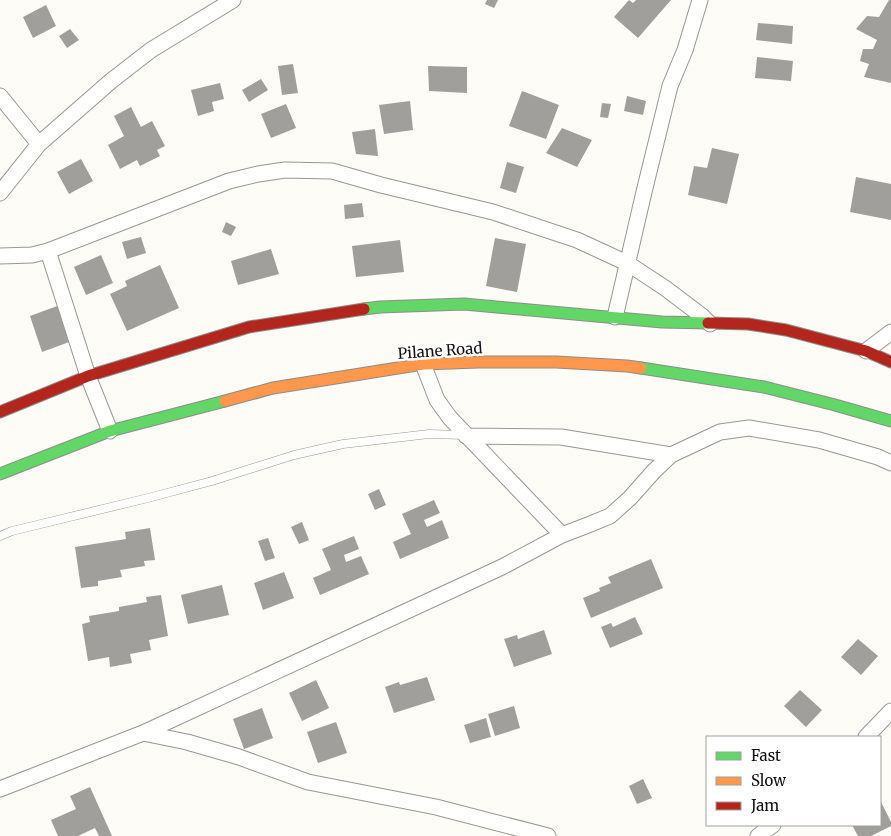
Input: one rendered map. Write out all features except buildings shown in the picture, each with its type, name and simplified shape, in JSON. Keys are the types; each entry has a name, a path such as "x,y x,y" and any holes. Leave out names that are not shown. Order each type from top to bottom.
{"street":[{"path":"0,193 39,144 111,80 151,50 233,0"},
{"path":"615,317 670,86 685,50 700,0"},
{"path":"0,96 39,144"},
{"path":"0,256 32,255 48,251 229,181 285,170 332,171 492,212 577,240 627,263 665,288 710,324"},
{"path":"48,251 88,376 110,431"},
{"path":"0,412 88,376 249,327 380,307 464,304 662,322 748,324 786,330 866,351 891,362"},
{"path":"866,351 891,332"},
{"name":"Pilane Road","path":"0,474 110,431 273,388 423,364 556,362 627,366 764,387 891,421"},
{"path":"423,364 437,400 450,418 562,534"},
{"path":"0,789 143,733 502,567 562,534 610,516 671,455 720,432 748,428 819,440 878,457 891,463"},
{"path":"466,436 561,437 671,455"},
{"path":"867,736 891,711"},
{"path":"143,733 187,742 239,757 308,782 436,808 548,836"},
{"path":"758,836 772,826"}],"lane":[{"path":"0,536 12,531 212,481 294,455 343,444 429,434 466,436"}],"traffic: fast":[{"path":"364,309 464,304 662,322 708,323"},
{"path":"641,368 764,387 891,421"},
{"path":"0,474 110,431 225,401"}],"traffic: slow":[{"path":"225,401 273,388 423,364 556,362 641,368"}],"traffic: jam":[{"path":"0,412 88,376 249,327 364,309"},
{"path":"708,323 748,324 786,330 866,351 891,362"}]}
